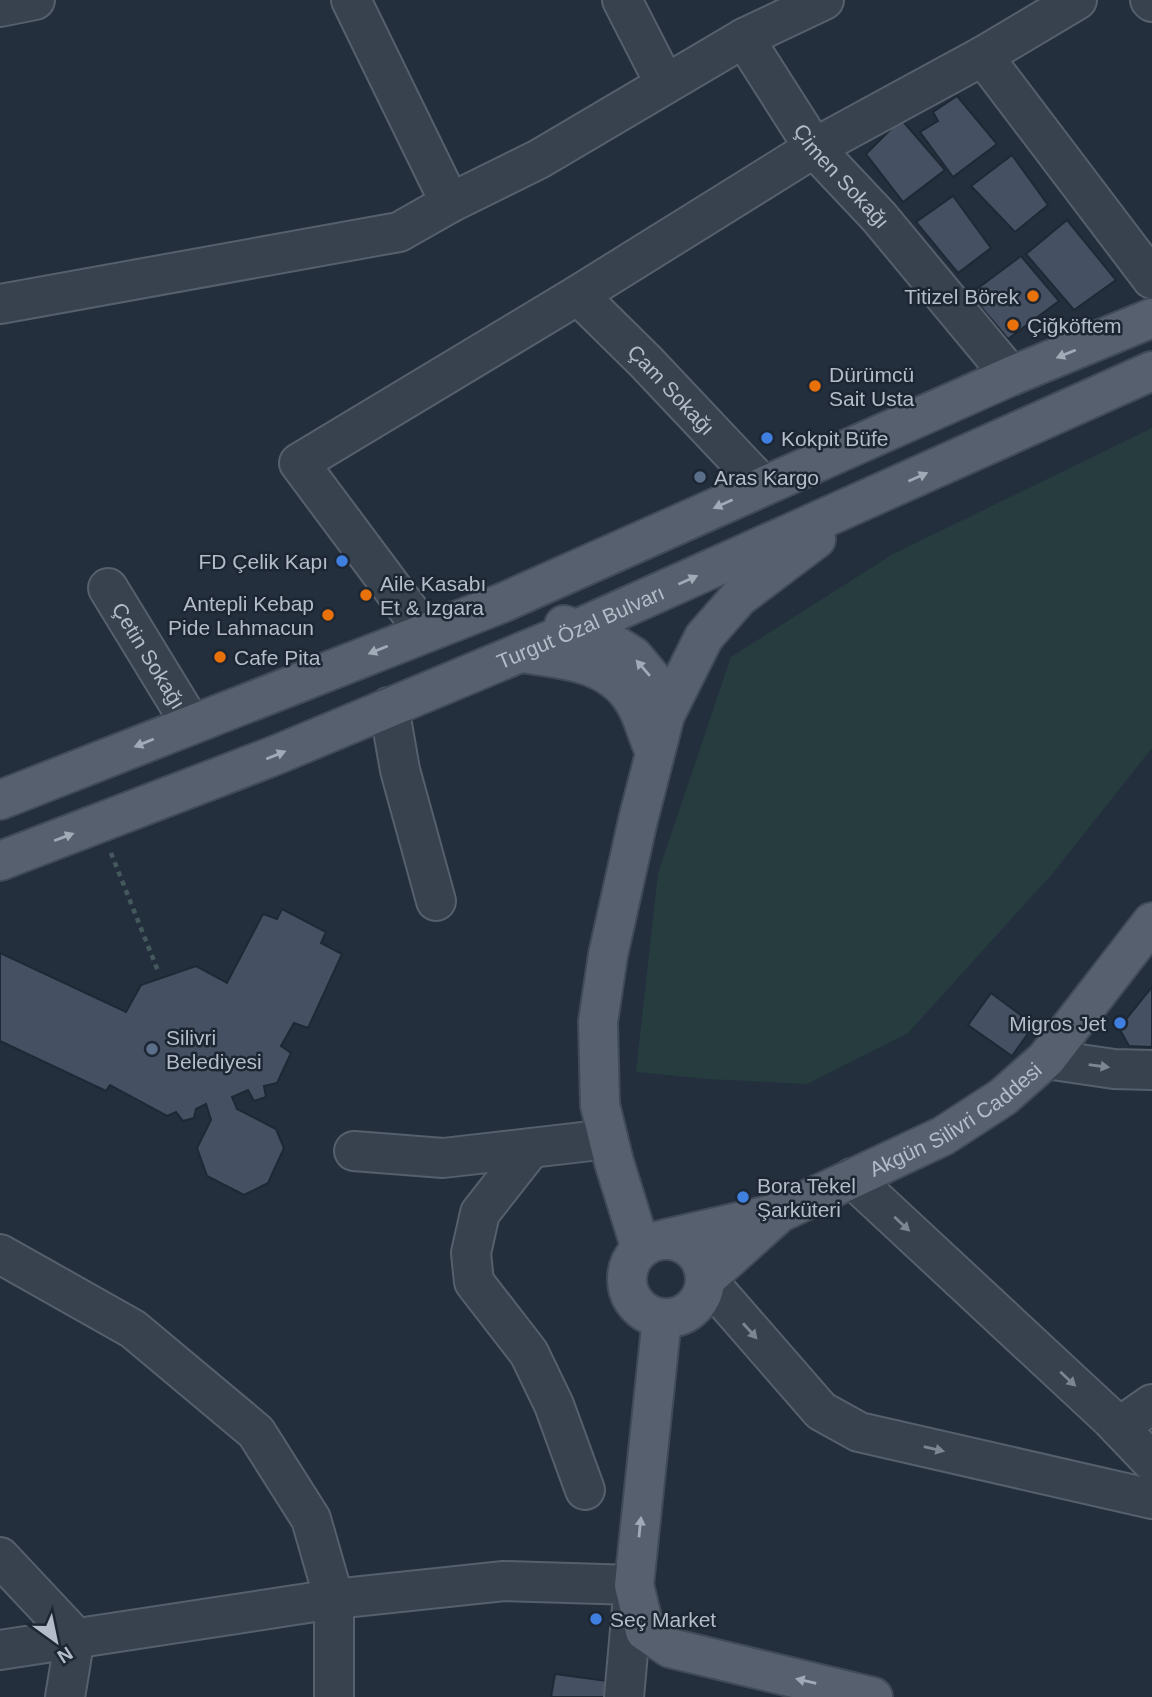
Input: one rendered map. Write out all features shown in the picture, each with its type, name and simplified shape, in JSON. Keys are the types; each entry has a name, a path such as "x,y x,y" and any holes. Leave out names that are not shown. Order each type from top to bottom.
{"main road":[{"path":"0,800 502,603 1011,376 1152,318"},
{"name":"Turgut Özal Bulvarı","path":"0,861 276,755 521,653 1152,371"},
{"path":"653,1244 608,1139 600,1105 598,1022 608,955 638,820 666,715 705,637 739,597 868,500"},
{"path":"502,603 609,641 633,656 653,680 666,715"},
{"path":"521,653 581,663 610,675 633,699 656,754"},
{"name":"Akgün Silivri Caddesi","path":"780,1212 943,1136 1003,1097 1046,1059 1152,922"},
{"path":"653,1244 678,1241 689,1247 704,1267 706,1279 697,1303 687,1312 675,1317 650,1315 639,1307 627,1284 627,1271 632,1259 653,1244 780,1212"},
{"path":"706,1279 780,1212"},
{"path":"662,1318 634,1585 645,1632 670,1648 873,1697"}],"street":[{"path":"0,7 35,0"},
{"path":"351,0 450,203"},
{"path":"622,0 665,84"},
{"path":"0,304 399,232 450,203 540,159 744,38 824,0"},
{"path":"425,632 299,463 578,295 814,148 983,56 1064,3"},
{"name":"Çimen Sokağı","path":"744,38 814,148 879,217 1011,376"},
{"path":"983,56 1152,279"},
{"name":"Çam Sokağı","path":"578,295 646,362 762,486"},
{"name":"Çetin Sokağı","path":"108,587 191,724"},
{"path":"389,708 400,770 436,901"},
{"path":"1046,1059 1114,1069 1152,1070"},
{"path":"354,1151 443,1158 608,1139"},
{"path":"531,1148 480,1213 471,1253 474,1282 529,1353 554,1405 585,1490"},
{"path":"852,1178 1119,1427 1152,1462"},
{"path":"0,1254 133,1329 256,1433 310,1519 334,1599 334,1697"},
{"path":"706,1279 821,1411 859,1432 1152,1499"},
{"path":"1119,1427 1152,1404"},
{"path":"0,1557 75,1637"},
{"path":"0,1650 334,1599 504,1581 634,1585 624,1697"},
{"path":"65,1697 75,1637"}],"path":[{"path":"99,823 158,971"}],"green space":[{"path":"1152,428 1152,748 1053,873 908,1033 807,1084 636,1072 658,873 731,657 893,554"}],"building":[{"path":"957,96 997,144 953,177 920,132 938,121 933,112"},
{"path":"901,119 945,170 903,202 866,154"},
{"path":"1012,155 1048,205 1015,232 971,186"},
{"path":"953,196 991,248 958,273 916,222"},
{"path":"1067,220 1116,280 1074,310 1026,254"},
{"path":"1021,256 1059,301 1008,339 970,294"},
{"name":"Silivri Belediyesi","path":"282,909 326,932 321,943 342,954 308,1028 294,1023 281,1046 291,1053 277,1083 264,1086 266,1097 254,1101 248,1090 232,1097 237,1109 276,1129 284,1148 268,1183 244,1195 207,1176 197,1148 211,1120 206,1104 196,1109 194,1118 183,1121 176,1112 167,1116 110,1085 106,1091 0,1041 0,953 126,1012 141,985 196,966 227,983 263,914 277,919"},
{"path":"1152,987 1152,1047 1129,1046 1119,1028"},
{"path":"991,993 1034,1025 1012,1056 968,1025"},
{"path":"555,1674 615,1682 612,1697 551,1697"}],"place":[{"name":"Titizel Börek","path":"1033,296"},
{"name":"Çiğköftem","path":"1013,325"},
{"name":"Dürümcü Sait Usta","path":"815,386"},
{"name":"Kokpit Büfe","path":"767,438"},
{"name":"Aras Kargo","path":"700,477"},
{"name":"FD Çelik Kapı","path":"342,561"},
{"name":"Aile Kasabı Et & Izgara","path":"366,595"},
{"name":"Antepli Kebap Pide Lahmacun","path":"328,615"},
{"name":"Cafe Pita","path":"220,657"},
{"name":"Migros Jet","path":"1120,1023"},
{"name":"Silivri Belediyesi","path":"152,1049"},
{"name":"Bora Tekel Şarküteri","path":"743,1197"},
{"name":"Seç Market","path":"596,1619"}]}
